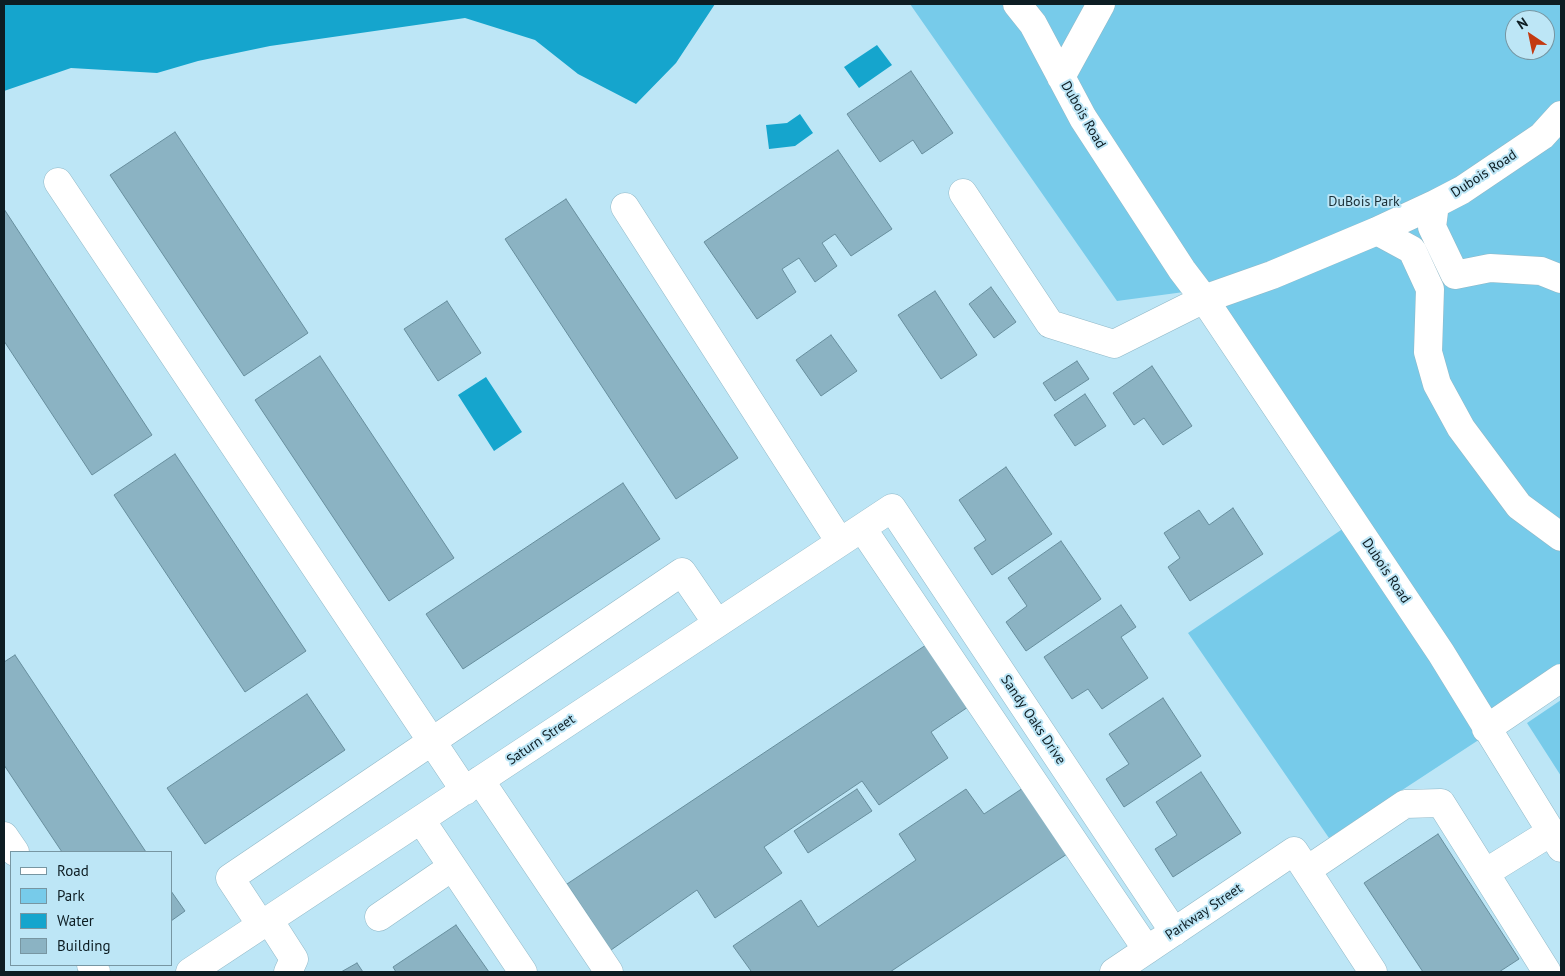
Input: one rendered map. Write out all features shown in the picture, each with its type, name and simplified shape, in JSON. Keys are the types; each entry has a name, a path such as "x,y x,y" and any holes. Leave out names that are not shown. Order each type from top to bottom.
{"street":[{"name":"Dubois Road","path":"1017,4 1033,24 1083,118 1182,270 1204,299 1441,653 1556,840"},
{"path":"1061,77 1101,4"},
{"name":"Dubois Road","path":"1204,299 1272,275 1377,231 1435,204 1462,190 1542,136 1561,115"},
{"path":"58,182 432,741 473,785 609,972"},
{"path":"963,193 1050,324 1114,344 1204,299"},
{"path":"1435,204 1432,227 1455,275"},
{"path":"625,207 851,535 1136,963"},
{"path":"1377,231 1412,250 1430,289 1428,352 1437,384 1461,428 1519,506 1561,537"},
{"path":"1430,289 1455,275 1490,268 1541,271 1561,279"},
{"name":"Saturn Street","path":"190,972 892,508"},
{"name":"Sandy Oaks Drive","path":"892,508 1174,932"},
{"path":"288,972 294,959 230,878 682,572 718,623"},
{"path":"1486,729 1561,678"},
{"name":"Parkway Street","path":"1136,963 1174,932 1405,804 1441,803 1485,873"},
{"path":"421,820 523,972"},
{"path":"4,836 14,851"},
{"path":"1547,972 1485,873 1556,840"},
{"path":"1300,861 1373,972"},
{"path":"379,917 452,867"}],"green space":[{"name":"DuBois Park","path":"910,4 1561,4 1561,686 1329,838 1188,633 1347,526 1184,292 1117,301"},
{"path":"1561,700 1561,776 1527,723"}],"water":[{"path":"4,4 715,4 676,63 636,104 578,74 535,40 465,18 270,46 198,61 157,73 71,68 4,91"},
{"path":"877,45 892,65 859,88 844,67"},
{"path":"800,114 813,133 795,146 769,149 766,125 787,123"},
{"path":"486,377 522,432 494,451 458,395"}],"building":[{"path":"911,71 953,133 922,154 913,140 880,162 847,114"},
{"path":"175,132 308,333 244,376 110,175"},
{"path":"838,150 892,229 851,256 835,234 822,243 837,266 815,282 799,258 782,269 796,292 757,319 704,242"},
{"path":"566,199 738,458 676,499 505,239"},
{"path":"4,209 152,435 92,475 4,341"},
{"path":"991,287 1016,322 994,338 969,304"},
{"path":"935,291 977,355 941,379 898,315"},
{"path":"447,301 481,353 438,381 404,329"},
{"path":"831,335 857,371 821,396 796,360"},
{"path":"320,356 454,558 389,601 255,400"},
{"path":"1077,361 1089,379 1055,401 1043,383"},
{"path":"1152,366 1192,426 1163,445 1144,418 1134,425 1113,393"},
{"path":"1085,394 1106,426 1075,446 1054,415"},
{"path":"175,454 306,651 245,692 114,495"},
{"path":"1006,467 1052,534 992,575 974,548 986,540 959,500"},
{"path":"623,483 660,539 463,669 426,614"},
{"path":"1233,508 1263,554 1190,601 1168,567 1180,558 1164,533 1199,510 1209,525"},
{"path":"1061,541 1101,599 1026,651 1006,622 1027,606 1008,578"},
{"path":"1121,605 1136,627 1121,637 1148,678 1102,709 1088,689 1072,699 1044,657"},
{"path":"926,645 968,707 931,732 948,758 879,805 862,781 764,847 782,873 715,918 697,890 611,950 567,884"},
{"path":"15,655 145,851 61,851 4,765 4,662"},
{"path":"307,694 345,750 205,844 167,788"},
{"path":"1163,698 1201,756 1124,807 1106,779 1129,764 1109,734"},
{"path":"1201,772 1241,833 1173,877 1155,849 1177,835 1156,802"},
{"path":"1023,788 1067,854 890,972 749,972 751,971 733,946 801,900 818,927 916,860 899,834 966,789 984,814"},
{"path":"857,789 872,811 808,853 794,831"},
{"path":"1438,834 1519,959 1499,972 1423,972 1364,883"},
{"path":"172,892 185,911 172,920"},
{"path":"456,925 489,972 396,972 393,967"},
{"path":"357,963 363,972 341,972"}]}
